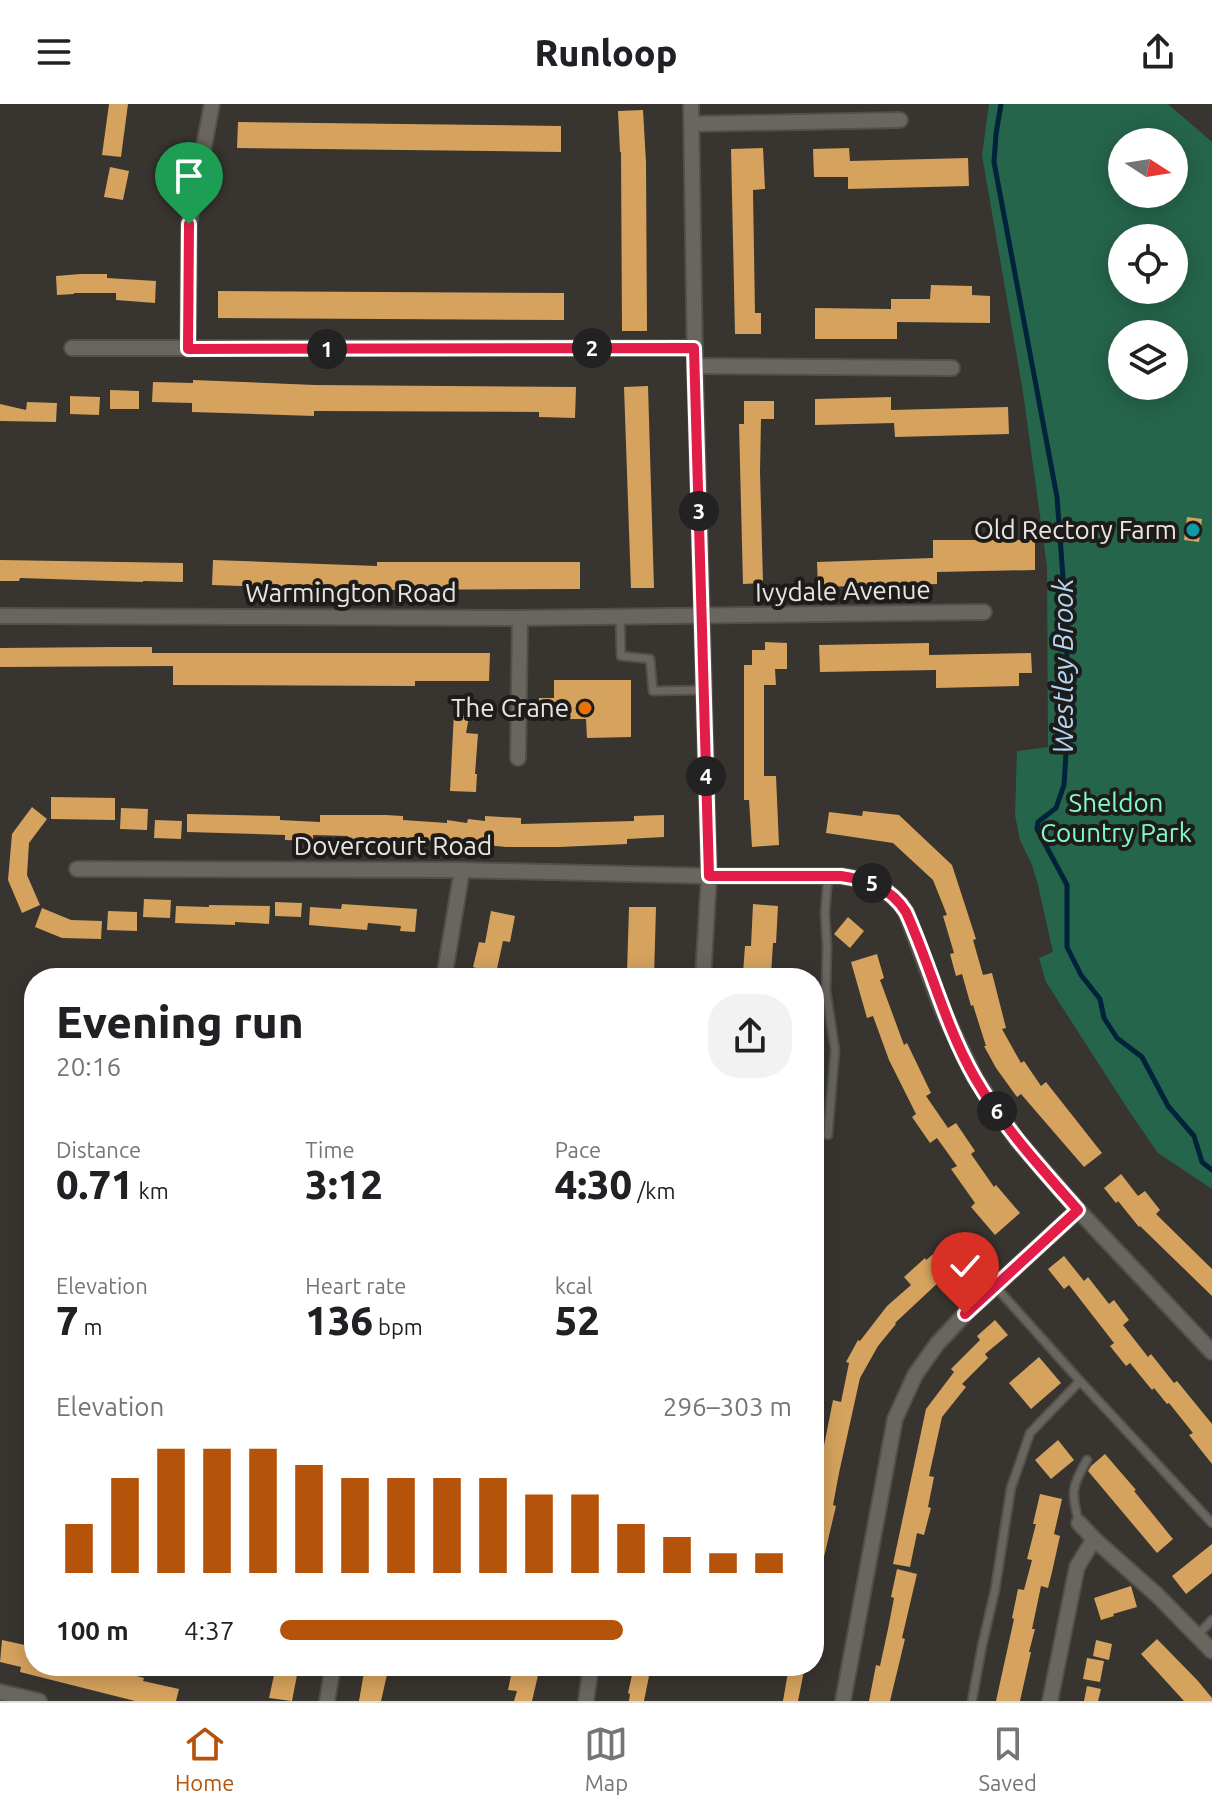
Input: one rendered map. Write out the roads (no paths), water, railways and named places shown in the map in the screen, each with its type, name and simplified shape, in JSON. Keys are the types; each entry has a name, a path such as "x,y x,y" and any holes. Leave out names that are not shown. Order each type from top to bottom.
{"street":[{"path":"188,349 189,224 212,104"},
{"path":"691,104 694,348 709,876 704,968"},
{"path":"692,124 900,120"},
{"path":"72,348 694,348"},
{"path":"695,366 952,368"},
{"name":"Ivydale Avenue","path":"702,617 984,612"},
{"name":"Warmington Road","path":"0,616 702,617"},
{"path":"518,758 520,618"},
{"name":"Dovercourt Road","path":"77,869 462,870 860,879 890,893 899,901 914,930 942,1009 975,1078 1017,1140 1078,1210 1212,1352"},
{"path":"446,968 462,870"},
{"path":"843,1701 895,1419 915,1375 937,1344 1078,1210"},
{"path":"1079,1523 1212,1651"},
{"path":"1050,1701 1077,1567 1094,1539"},
{"path":"327,1701 331,1676"},
{"path":"586,1701 590,1676"},
{"path":"0,1692 39,1701"}],"lane":[{"path":"620,618 621,656 650,659 653,691 704,690"},
{"path":"828,876 826,990 835,1050 828,1135"},
{"path":"995,1286 1212,1523"},
{"path":"972,1701 995,1590 1011,1488 1030,1433 1080,1381"},
{"path":"1079,1523 1073,1498 1075,1480 1087,1460"},
{"path":"1197,1636 1212,1620"}],"waterway":[{"name":"Westley Brook","path":"1001,104 994,162 1057,497 1067,630 1064,785 1056,808 1038,822 1037,829 1067,885 1067,947 1081,975 1100,999 1104,1018 1117,1038 1142,1057 1168,1106 1194,1136 1202,1162 1212,1170"}],"place":[{"name":"Old Rectory Farm","path":"1193,530"},
{"name":"The Crane","path":"585,708"}],"park label":[{"name":"Sheldon Country Park","path":"1116,818"}]}
